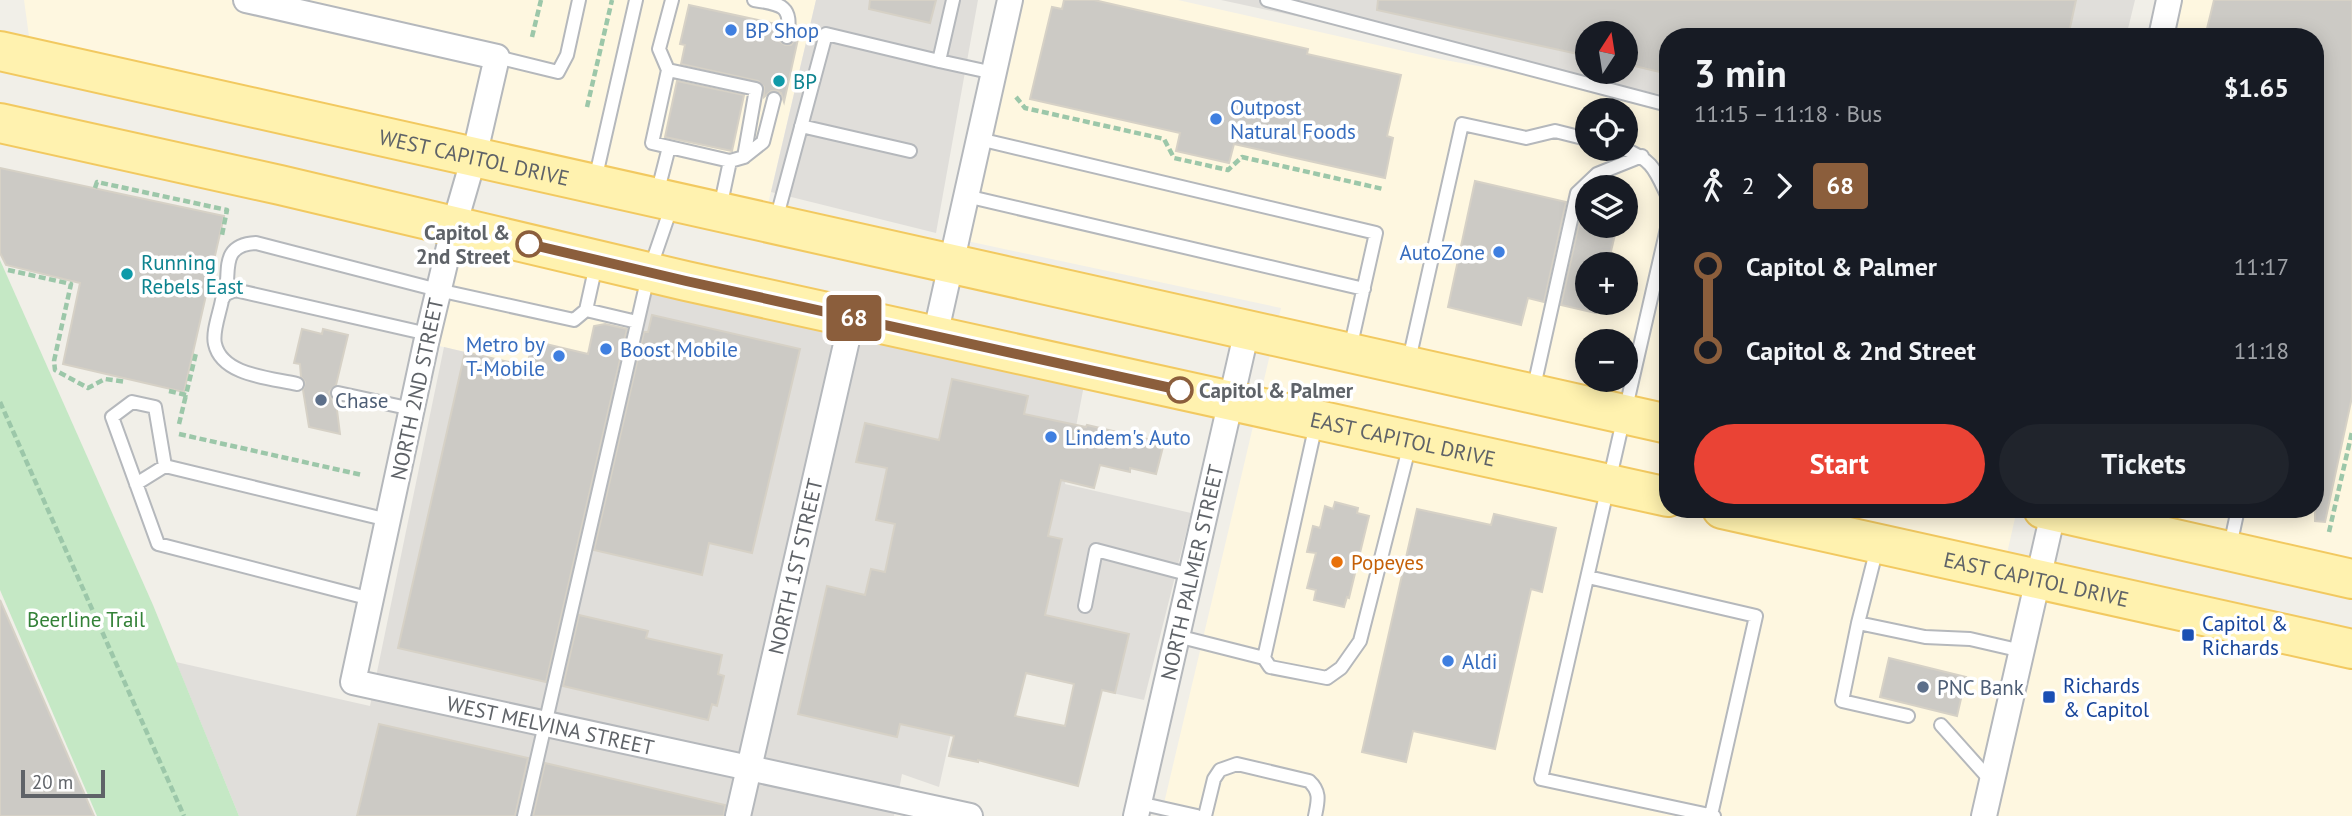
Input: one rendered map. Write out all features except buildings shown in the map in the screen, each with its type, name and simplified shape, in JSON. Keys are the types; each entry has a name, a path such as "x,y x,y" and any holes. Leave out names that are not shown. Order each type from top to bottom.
{"main road":[{"name":"WEST CAPITOL DRIVE","path":"0,51 951,263"},
{"path":"0,123 852,318"},
{"path":"951,263 1659,422"},
{"name":"EAST CAPITOL DRIVE","path":"852,318 1659,495"},
{"name":"EAST CAPITOL DRIVE","path":"1775,518 1822,526 1878,544 2352,649"},
{"path":"2085,518 2352,579"}],"street":[{"path":"246,0 497,57"},
{"path":"935,336 1010,0"},
{"path":"2163,28 2169,0"},
{"name":"NORTH 2ND STREET","path":"353,682 438,290 474,157 497,57"},
{"name":"NORTH 1ST STREET","path":"737,816 852,318"},
{"name":"NORTH PALMER STREET","path":"1138,809 1247,330"},
{"path":"1984,816 2022,651 2048,518"},
{"name":"WEST MELVINA STREET","path":"353,682 749,767 915,810 970,816"}],"lane":[{"path":"497,57 558,72 567,55 579,0"},
{"path":"594,184 636,0"},
{"path":"672,0 659,49 668,69 652,143 692,148 730,161 744,157 763,142 774,99"},
{"path":"754,0 779,4 787,11 790,21 788,37"},
{"path":"939,61 953,0"},
{"path":"1268,0 1659,103"},
{"path":"775,224 825,34 994,73"},
{"path":"668,69 705,81 756,89 744,157"},
{"path":"1407,366 1462,124 1526,138 1555,131 1575,135"},
{"path":"801,126 910,151"},
{"path":"979,139 1376,233 1349,353"},
{"path":"524,816 665,199 669,147"},
{"path":"1638,154 1653,165 1659,178"},
{"path":"1532,394 1577,193 1597,174 1642,156"},
{"path":"719,211 730,161"},
{"path":"967,196 1364,289"},
{"path":"226,294 226,272 232,254 246,243 256,243 438,290 574,320 586,310 597,260"},
{"path":"1588,577 1756,616 1713,816 1541,779 1659,264"},
{"path":"297,384 243,372 231,366 220,355 215,344 215,335 222,300 226,294 234,290 428,334"},
{"path":"586,310 637,322"},
{"path":"338,393 412,409"},
{"path":"165,466 155,407 132,402 112,417 158,544 371,599"},
{"path":"1264,658 1317,420"},
{"path":"1177,636 1264,658 1270,667 1327,678 1341,668 1360,641 1410,441"},
{"path":"136,484 165,466 388,520"},
{"path":"2229,551 2236,518"},
{"path":"1878,544 1842,701 1908,716"},
{"path":"1084,606 1096,550 1191,575"},
{"path":"1858,623 1926,637 1970,639 2022,651"},
{"path":"1941,725 1992,782"},
{"path":"1205,816 1214,779 1220,770 1237,764 1309,781 1317,788 1319,799 1315,816"},
{"path":"1138,809 1197,816"}],"path":[{"path":"532,37 541,0"},
{"path":"587,107 612,0"},
{"path":"994,73 1025,108 1164,139 1174,158 1228,170 1242,157 1383,189"},
{"path":"95,188 97,182 227,210 221,243"},
{"path":"8,270 71,284 54,361 55,370 88,388 105,379 138,384"},
{"path":"198,344 177,433 362,475"},
{"path":"162,390 186,396"},
{"path":"0,402 184,816"},
{"path":"2329,532 2352,432"}],"shaded area":[{"path":"24,0 816,0 764,221 32,58"},
{"path":"816,0 978,0 936,233 771,192"},
{"path":"1019,0 1178,0 1439,59 1659,98 1659,518 2015,518 2000,585 2352,667 2352,816 1161,816 1281,308 967,241"},
{"path":"1221,0 2135,0 2128,28 1659,28 1659,94 1612,84 1638,84 1638,21 1575,21 1575,76"},
{"path":"2169,0 2352,0 2352,579 2083,518 2324,518 2324,28 2163,28"},
{"path":"454,226 649,272 622,388 426,343"},
{"path":"651,290 1085,380 1065,484 1191,513 1144,700 967,661 939,787 902,774 894,816 239,816 176,662 370,706 444,347 627,391"}],"green space":[{"name":"Beerline Trail","path":"0,260 153,605 239,816 97,816 0,590"}],"bus line":[{"name":"68","path":"529,244 1180,390"}],"place":[{"name":"BP Shop","path":"731,30"},
{"name":"BP","path":"779,81"},
{"name":"Outpost Natural Foods","path":"1216,119"},
{"name":"Capitol & 2nd Street","path":"529,244"},
{"name":"AutoZone","path":"1499,252"},
{"name":"Running Rebels East","path":"127,274"},
{"name":"Boost Mobile","path":"606,349"},
{"name":"Metro by T-Mobile","path":"559,356"},
{"name":"Capitol & Palmer","path":"1180,390"},
{"name":"Chase","path":"321,400"},
{"name":"Lindem's Auto","path":"1051,437"},
{"name":"Popeyes","path":"1337,562"},
{"name":"Capitol & Richards","path":"2188,635"},
{"name":"Aldi","path":"1448,661"},
{"name":"PNC Bank","path":"1923,687"},
{"name":"Richards & Capitol","path":"2049,697"}]}
